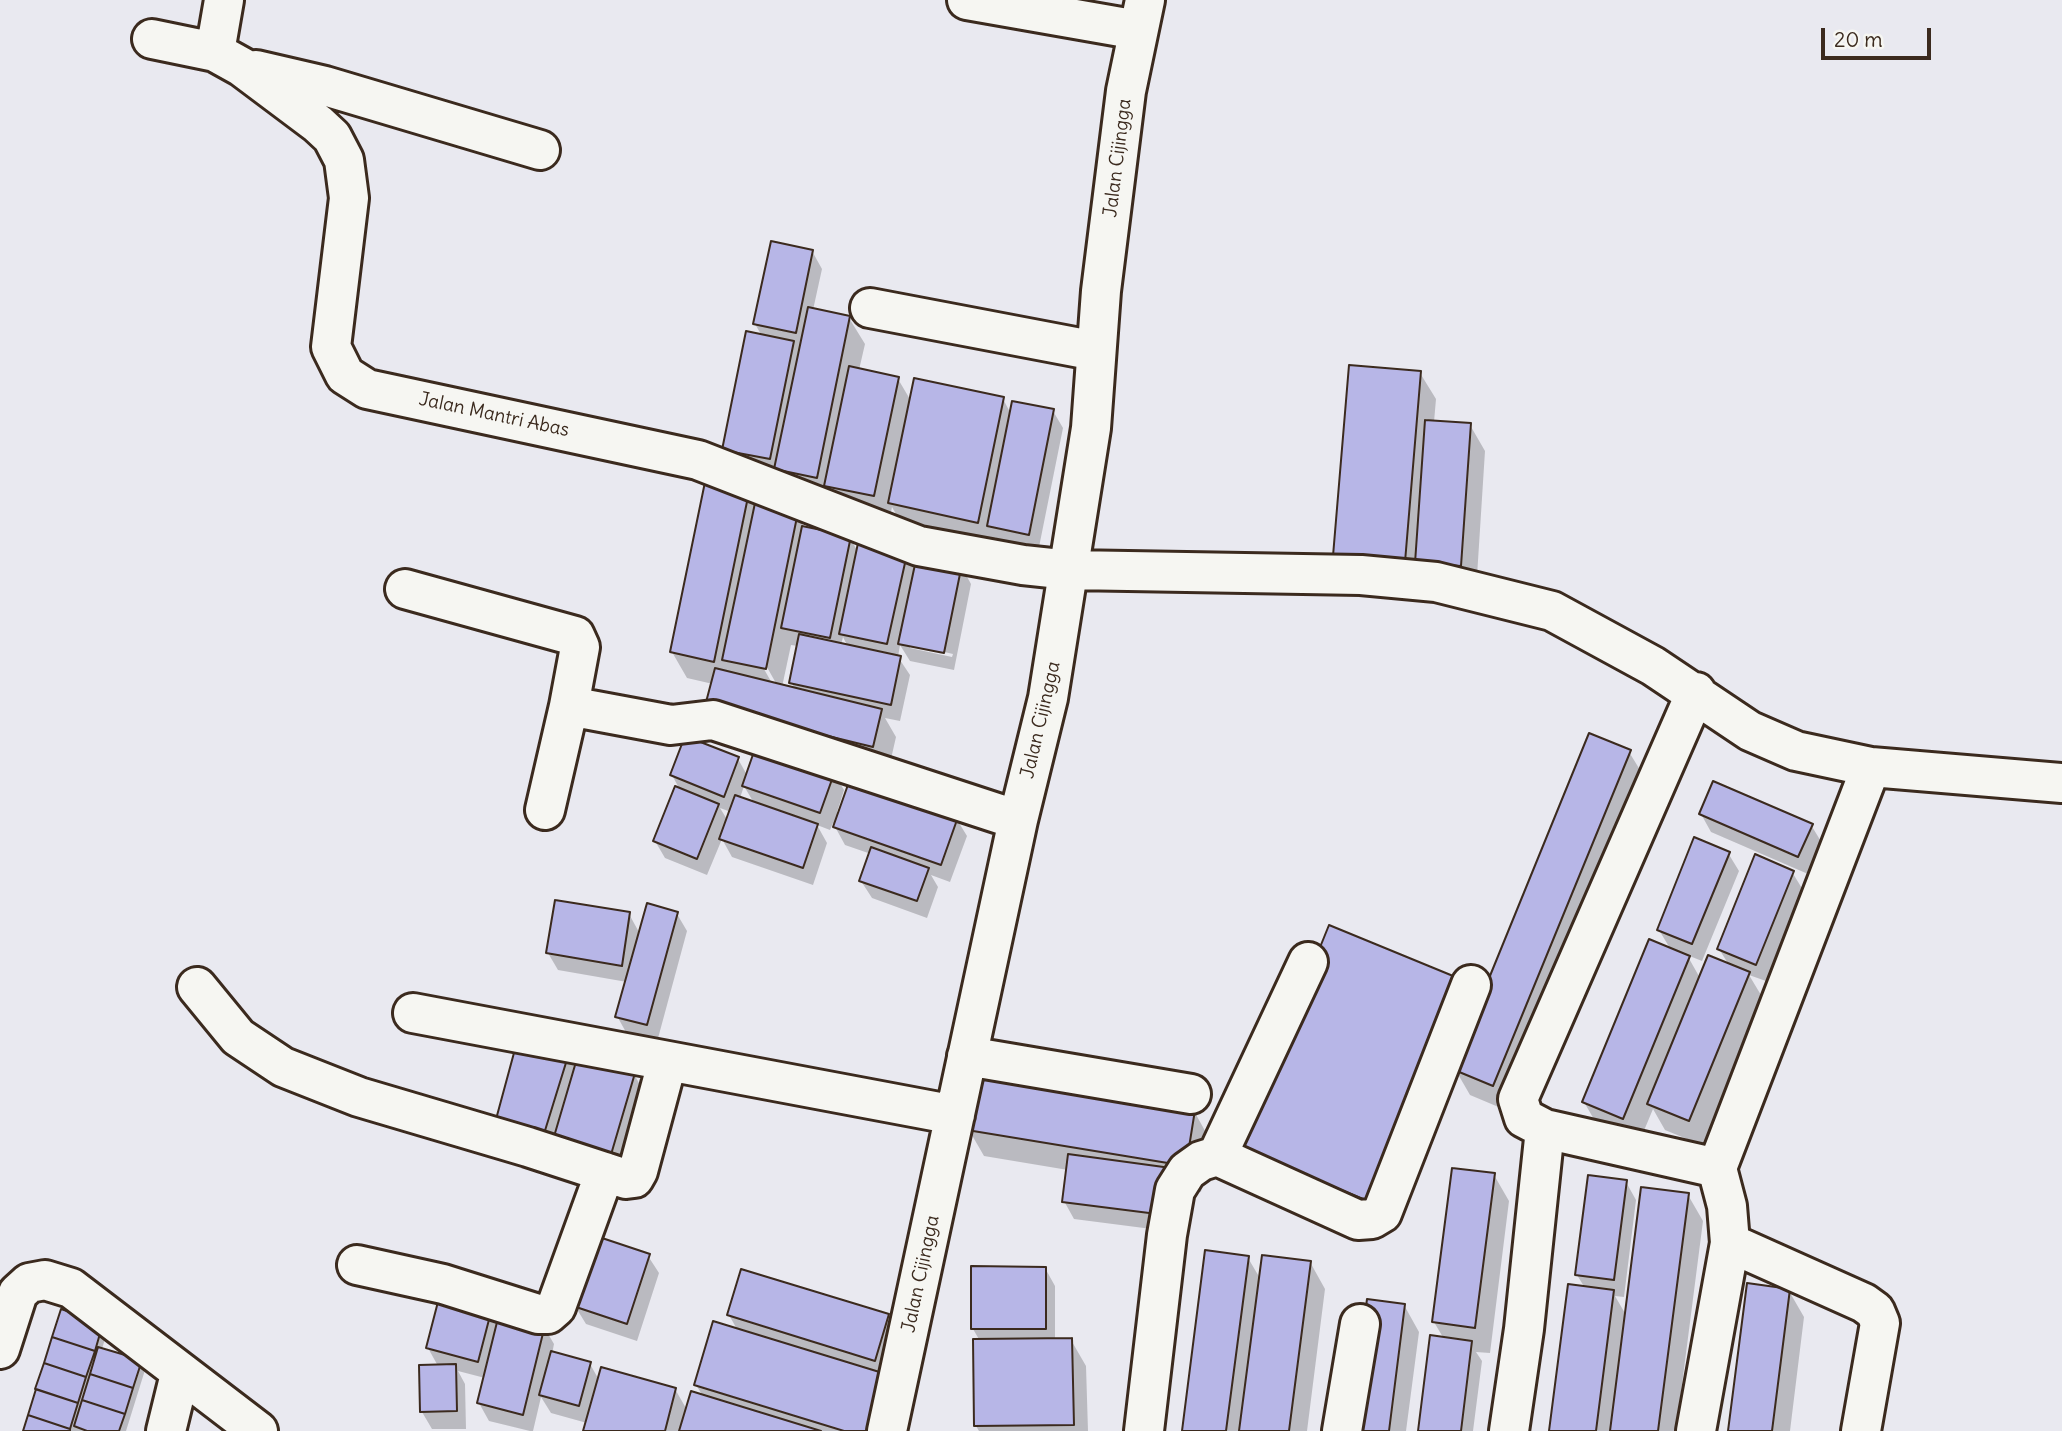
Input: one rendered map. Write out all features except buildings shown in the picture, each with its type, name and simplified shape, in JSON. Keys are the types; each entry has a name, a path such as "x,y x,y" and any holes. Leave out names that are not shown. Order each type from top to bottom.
{"street":[{"path":"223,0 229,59"},
{"path":"967,0 1142,15"},
{"name":"Jalan Cijingga","path":"887,1431 1017,820 1048,698 1091,428 1101,291 1126,91 1142,15"},
{"path":"152,39 325,86 540,150"},
{"name":"Jalan Mantri Abas","path":"229,59 318,124 332,137 344,160 349,198 331,347 338,365 356,383 367,389 698,460 919,546 1023,565 1070,570 1361,575 1436,582 1552,611 1696,692 1750,731 1796,751 1871,767 2062,783"},
{"path":"870,308 1097,351"},
{"path":"405,589 575,636 580,647 545,810"},
{"path":"1696,692 1519,1094 1519,1105 1524,1118 1545,1129 1717,1168"},
{"path":"569,706 674,726 713,720 1017,820"},
{"path":"1696,1431 1730,1243 1727,1206 1717,1168 1871,767"},
{"path":"1217,1156 1308,961"},
{"path":"1144,1431 1175,1190 1187,1171 1201,1161 1217,1156 1358,1220 1372,1219 1382,1213 1471,985"},
{"path":"197,987 238,1037 283,1068 359,1097 626,1179 636,1176 667,1063"},
{"path":"413,1013 667,1063 955,1115"},
{"path":"967,1056 1191,1094"},
{"path":"1509,1431 1524,1329 1545,1129"},
{"path":"357,1265 443,1284 538,1314 548,1314 556,1307 605,1172"},
{"path":"1730,1243 1864,1303 1875,1311 1880,1323 1861,1431"},
{"path":"0,1349 18,1293 29,1283 45,1280 71,1288 117,1321 180,1374 258,1431"},
{"path":"1342,1431 1360,1324"},
{"path":"166,1431 180,1374"}]}
